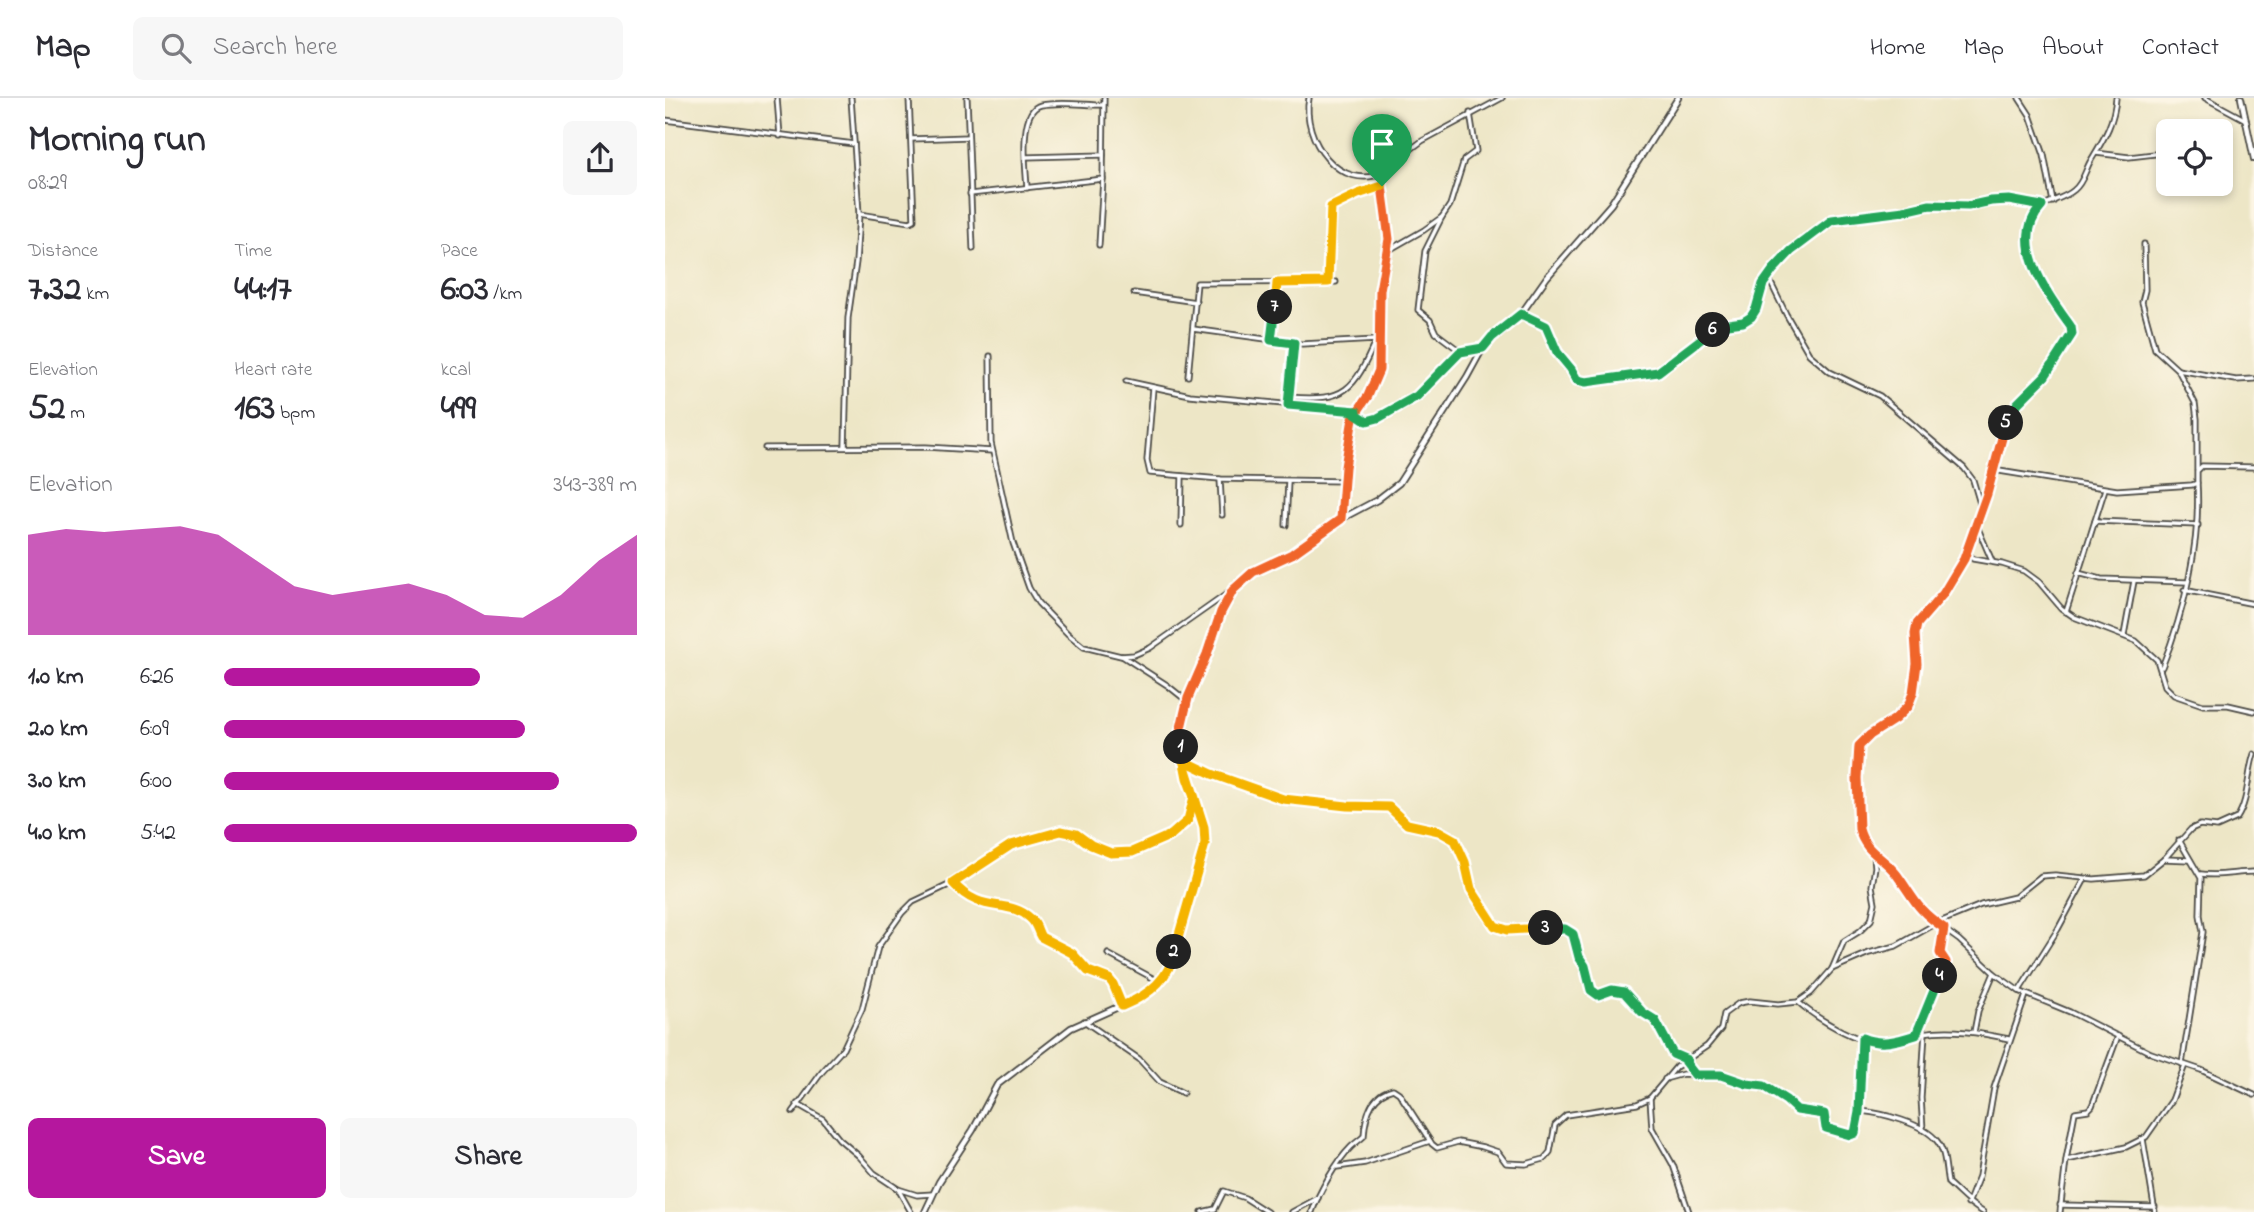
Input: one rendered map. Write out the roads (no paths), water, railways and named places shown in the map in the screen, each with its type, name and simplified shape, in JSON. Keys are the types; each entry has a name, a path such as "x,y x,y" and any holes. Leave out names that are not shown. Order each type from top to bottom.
{"street":[{"path":"777,98 780,136"},
{"path":"845,447 848,318 859,214 851,98"},
{"path":"859,214 910,222 914,220 909,98"},
{"path":"967,98 973,250"},
{"path":"1099,245 1104,98"},
{"path":"1309,98 1309,123 1320,150 1329,163 1359,177 1375,176 1387,171 1408,150 1470,113 1502,98"},
{"path":"1121,656 1150,649 1233,590 1253,572 1292,554 1399,483 1483,348 1492,337 1521,314 1547,277 1615,198 1678,98"},
{"path":"2019,98 2030,115 2043,155 2053,202"},
{"path":"1521,314 1548,328 1557,352 1577,380 1597,381 1648,374 1665,367 1715,328 1746,321 1756,309 1767,276 1791,251 1832,220 1930,205 1968,206 2009,200 2042,206 2053,202 2075,189 2108,133 2116,98"},
{"path":"2205,98 2246,120"},
{"path":"2241,98 2254,157"},
{"path":"1027,188 1027,120 1033,109 1047,105 1103,105"},
{"path":"1460,352 1436,333 1430,320 1417,306 1425,251 1450,205 1464,160 1476,151 1470,113"},
{"path":"665,120 854,144"},
{"path":"911,139 969,137"},
{"path":"2096,153 2129,157 2156,154"},
{"path":"1026,157 1103,155"},
{"path":"1341,519 1351,425 1379,370 1380,290 1389,250 1382,186 1387,171"},
{"path":"970,194 1103,178"},
{"path":"1328,282 1331,207 1382,186"},
{"path":"2032,206 2036,214"},
{"path":"2042,206 2028,234 2031,252 2046,292 2071,327 2072,334 2045,376 2023,398 2001,433 1982,509 1964,559 1943,594 1917,624 1917,664 1913,693 1908,706 1895,719 1870,735 1858,751 1861,838 1874,855 1898,876 1923,914 1944,928 1994,973 2019,991 2254,1095"},
{"path":"1389,250 1442,217"},
{"path":"2144,244 2145,290 2142,302 2155,349 2178,370 2196,409 2198,525 2174,634 2161,669"},
{"path":"1767,276 1809,354 1830,372 1877,394 1964,468 1973,480 1982,509"},
{"path":"1188,376 1199,282 1336,282"},
{"path":"1271,340 1277,283"},
{"path":"1134,293 1196,302"},
{"path":"1193,329 1294,343 1376,340 1365,365 1350,387 1325,398 1289,397"},
{"path":"1288,405 1294,343"},
{"path":"1126,380 1190,395 1356,412 1363,419 1372,421 1408,402 1460,352 1483,348"},
{"path":"990,356 992,451 1013,543 1029,588 1038,603 1077,642 1084,647 1121,656 1187,701"},
{"path":"2178,370 2236,380 2254,379"},
{"path":"1153,388 1149,423 1150,473 1220,479 1344,481"},
{"path":"765,448 992,451"},
{"path":"2197,471 2205,465 2254,467"},
{"path":"1992,470 2105,489 2197,483"},
{"path":"1181,525 1182,476"},
{"path":"1220,479 1222,515"},
{"path":"1286,525 1288,481"},
{"path":"2066,612 2105,489"},
{"path":"2095,521 2198,525"},
{"path":"1976,524 1989,557 1994,562"},
{"path":"1966,552 1970,558"},
{"path":"1964,559 2011,566 2032,576 2066,612 2082,621 2124,635 2143,647 2157,660 2165,688 2180,698 2203,705 2254,710"},
{"path":"2078,573 2101,579 2187,582"},
{"path":"2124,635 2134,581"},
{"path":"925,1212 939,1182 973,1130 997,1085 1057,1037 1084,1021 1145,995 1160,982 1173,961 1204,853 1204,827 1183,760 1180,732 1187,701 1221,612 1233,590"},
{"path":"2185,590 2254,604"},
{"path":"2183,598 2195,593"},
{"path":"1832,969 1869,953 1896,946 1937,923 1991,902 2016,896 2041,876 2085,879 2139,877 2150,872 2195,827 2217,827 2237,818 2243,805 2254,754"},
{"path":"1183,760 1212,774 1283,799 1347,806 1386,806 1392,808 1407,824 1451,836 1462,851 1471,889 1495,926 1507,930 1539,928 1570,931 1575,937 1578,954 1585,966 1593,993 1601,995 1617,989 1624,992 1642,1012 1655,1020 1673,1054 1686,1061 1695,1075"},
{"path":"793,1112 848,1040 862,1009 878,947 913,902 953,883 1011,845 1061,831 1076,834 1091,845 1111,853 1132,852 1165,838 1183,825 1190,816 1194,797"},
{"path":"2066,1160 2126,1147 2143,1139 2172,1100 2183,1065 2203,937 2199,874 2179,841"},
{"path":"1313,1212 1318,1198 1349,1149 1364,1136 1365,1119 1375,1100 1391,1089 1399,1093 1437,1148 1458,1142 1490,1148 1498,1152 1506,1163 1526,1164 1544,1159 1550,1152 1555,1125 1566,1115 1643,1103 1673,1069 1702,1051 1712,1041 1721,1028 1724,1014 1733,1006 1750,1001 1777,1004 1798,1002 1811,993 1832,969 1844,941 1871,920 1875,903 1871,886 1875,867 1874,855"},
{"path":"2164,859 2190,860"},
{"path":"2199,874 2254,872"},
{"path":"2201,882 2208,875"},
{"path":"2019,991 2059,929 2085,879"},
{"path":"953,883 970,899 1020,912 1031,918 1041,937 1072,953 1088,971 1109,979 1122,1006"},
{"path":"1916,1035 1946,962 1940,953 1944,928"},
{"path":"1108,954 1160,982"},
{"path":"1974,1032 1978,1011 1994,973"},
{"path":"1968,1204 1978,1181 1994,1088 2026,995"},
{"path":"1798,1002 1815,1016 1879,1043 1925,1032 1974,1032 2009,1039"},
{"path":"1084,1021 1139,1059 1160,1082 1184,1093"},
{"path":"1923,1130 1925,1032"},
{"path":"2060,1212 2075,1112 2088,1110 2092,1106 2118,1036"},
{"path":"1665,1079 1680,1074 1721,1075 1747,1084 1764,1086 1797,1110 1824,1114 1826,1128 1850,1135 1855,1133 1859,1112 1862,1038"},
{"path":"1650,1098 1652,1128 1673,1165 1689,1212"},
{"path":"1643,1103 1649,1110"},
{"path":"797,1104 823,1119 839,1139 874,1173 898,1189 918,1195 933,1195"},
{"path":"1859,1112 1905,1122 1923,1130 1937,1141 1947,1167 1948,1183 1968,1204 1983,1212"},
{"path":"2060,1205 2155,1209 2143,1139"},
{"path":"1337,1167 1365,1163 1430,1141"},
{"path":"898,1189 911,1212"},
{"path":"1202,1212 1216,1209 1224,1191 1245,1198 1267,1212"},
{"path":"1292,1212 1318,1198"}]}
